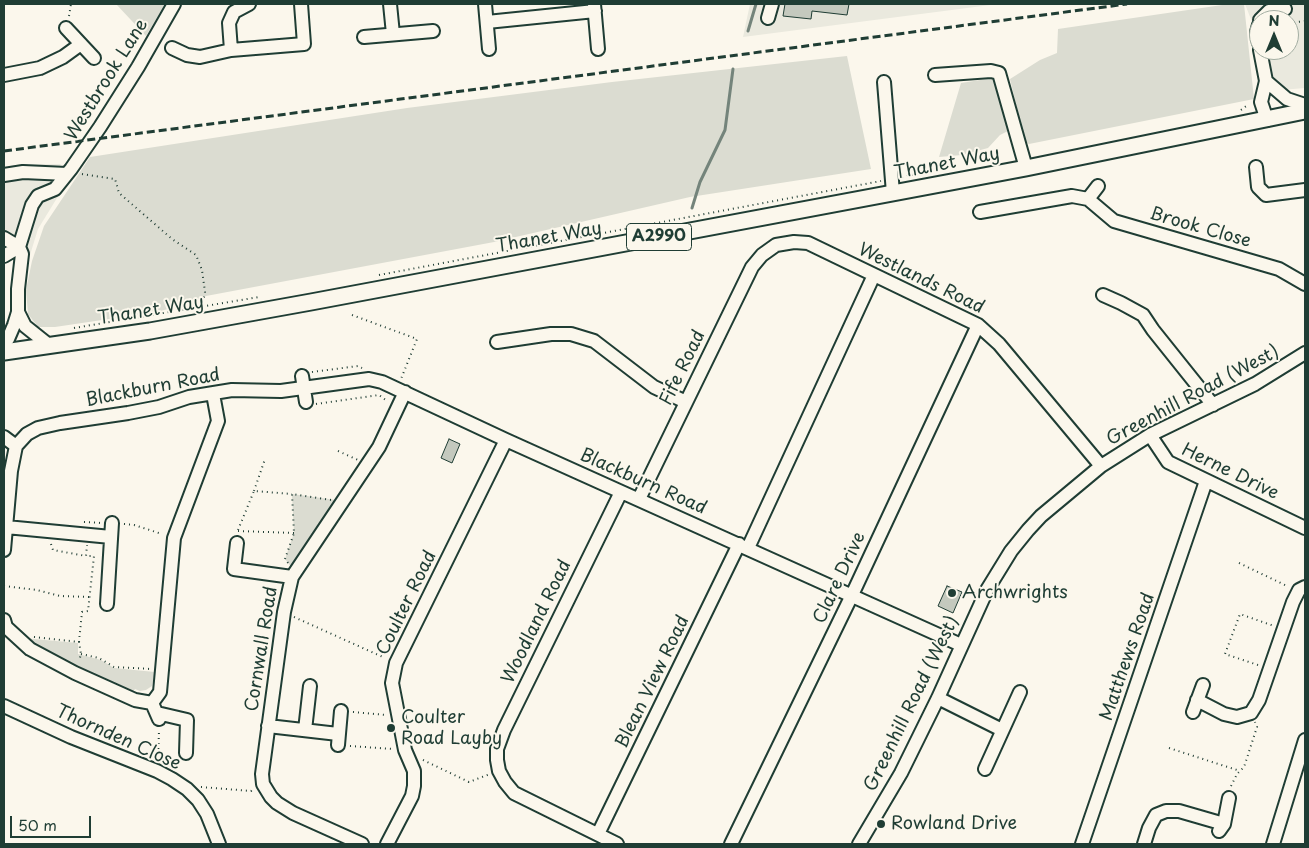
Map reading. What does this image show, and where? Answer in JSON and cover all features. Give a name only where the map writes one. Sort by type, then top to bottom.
[{"type":"main road","name":"Thanet Way","points":[[4,352],[150,331],[310,302],[892,186],[1026,168],[1305,111]]},
{"type":"street","name":"Westbrook Lane","points":[[4,342],[8,339],[18,312],[18,289],[22,254],[19,247],[32,205],[38,196],[55,189],[69,172],[138,67],[174,4]]},
{"type":"street","points":[[231,50],[229,23],[234,12],[250,4]]},
{"type":"street","points":[[176,54],[200,57],[231,50],[304,44],[301,4]]},
{"type":"street","points":[[390,4],[393,34]]},
{"type":"street","points":[[486,4],[489,49]]},
{"type":"street","points":[[768,18],[772,4]]},
{"type":"street","points":[[487,22],[594,8],[598,49]]},
{"type":"street","points":[[1277,10],[1285,9]]},
{"type":"street","points":[[66,28],[94,58]]},
{"type":"street","points":[[364,37],[433,31]]},
{"type":"street","points":[[4,75],[40,68],[63,57],[82,44]]},
{"type":"street","points":[[1262,60],[1266,81],[1261,102],[1267,120]]},
{"type":"street","points":[[935,75],[991,71],[998,73],[1026,168]]},
{"type":"street","points":[[1266,81],[1287,99],[1305,105]]},
{"type":"street","points":[[884,82],[892,186]]},
{"type":"street","points":[[1256,167],[1258,187],[1266,195],[1305,190]]},
{"type":"street","points":[[4,175],[23,172],[69,172]]},
{"type":"street","points":[[979,211],[1072,196],[1088,199],[1098,186]]},
{"type":"street","name":"Brook Close","points":[[1088,199],[1114,221],[1279,270],[1305,284]]},
{"type":"street","points":[[4,238],[19,247],[4,256]]},
{"type":"street","name":"Westlands Road","points":[[762,255],[776,245],[794,242],[808,243],[978,325],[999,344],[1101,466]]},
{"type":"street","name":"Fife Road","points":[[639,499],[752,267],[762,255]]},
{"type":"street","name":"Blean View Road","points":[[598,834],[743,546],[874,275]]},
{"type":"street","points":[[1103,295],[1121,299],[1143,315],[1213,405]]},
{"type":"street","points":[[18,312],[25,326],[50,346]]},
{"type":"street","name":"Clare Drive","points":[[731,844],[852,595],[978,325]]},
{"type":"street","points":[[505,345],[551,334],[570,334],[594,341],[654,387],[686,402]]},
{"type":"street","name":"Greenhill Road (West)","points":[[859,844],[902,773],[987,590],[1011,551],[1042,516],[1101,466],[1150,435],[1255,384],[1304,357]]},
{"type":"street","points":[[302,376],[304,389],[311,403]]},
{"type":"street","name":"Blackburn Road","points":[[16,446],[28,434],[38,428],[159,407],[189,397],[232,390],[281,392],[369,379],[401,390],[506,440],[962,645]]},
{"type":"street","name":"Cornwall Road","points":[[263,784],[262,774],[284,612],[293,575],[379,448],[401,390]]},
{"type":"street","points":[[156,712],[163,670],[174,538],[218,420],[213,394]]},
{"type":"street","name":"Herne Drive","points":[[1150,435],[1168,462],[1305,528]]},
{"type":"street","points":[[4,438],[16,446],[11,471],[4,550]]},
{"type":"street","name":"Coulter Road","points":[[387,844],[412,796],[414,771],[407,755],[392,683],[396,664],[506,440]]},
{"type":"street","name":"Matthews Road","points":[[1082,844],[1206,481]]},
{"type":"street","name":"Woodland Road","points":[[499,771],[497,749],[504,730],[621,492]]},
{"type":"street","points":[[107,604],[112,523]]},
{"type":"street","points":[[6,527],[47,531],[89,528],[111,537]]},
{"type":"street","points":[[237,543],[234,569],[293,575]]},
{"type":"street","points":[[1204,685],[1195,706],[1237,717],[1251,713],[1259,700],[1293,602],[1302,590]]},
{"type":"street","points":[[4,620],[6,627],[30,649],[156,712],[187,720],[186,753]]},
{"type":"street","points":[[305,730],[310,686]]},
{"type":"street","points":[[986,769],[1020,692]]},
{"type":"street","points":[[938,698],[1002,730]]},
{"type":"street","name":"Thornden Close","points":[[4,706],[71,738],[157,771],[187,789],[198,800],[207,814],[219,844]]},
{"type":"street","points":[[268,726],[305,730],[338,739],[341,711]]},
{"type":"street","points":[[1274,844],[1305,740]]},
{"type":"street","points":[[499,771],[505,782],[514,792],[617,844]]},
{"type":"street","points":[[263,784],[270,797],[293,813],[343,840],[362,844]]},
{"type":"street","points":[[1144,844],[1156,814],[1166,811],[1179,811],[1221,828],[1229,798]]},
{"type":"path","points":[[1237,113],[1250,104],[1261,102]]},
{"type":"path","points":[[370,277],[892,186],[938,170]]},
{"type":"path","points":[[69,172],[115,179],[119,193],[172,239],[196,255],[202,270],[204,292],[202,307]]},
{"type":"path","points":[[72,328],[266,296]]},
{"type":"path","points":[[352,315],[417,339],[401,390]]},
{"type":"path","points":[[311,403],[379,396],[389,402]]},
{"type":"path","points":[[338,451],[367,466]]},
{"type":"path","points":[[237,543],[238,530],[265,459]]},
{"type":"path","points":[[254,491],[343,501]]},
{"type":"path","points":[[292,494],[294,533],[285,559],[293,575]]},
{"type":"path","points":[[86,556],[89,528]]},
{"type":"path","points":[[238,530],[294,533]]},
{"type":"path","points":[[47,531],[52,550],[94,556],[88,611],[82,612],[79,642],[81,654],[76,673]]},
{"type":"path","points":[[1239,563],[1302,590]]},
{"type":"path","points":[[4,586],[37,590],[60,596],[89,597]]},
{"type":"path","points":[[284,612],[396,664]]},
{"type":"path","points":[[1270,669],[1225,654],[1240,614],[1284,629]]},
{"type":"path","points":[[14,635],[79,642]]},
{"type":"path","points":[[81,654],[99,658],[114,666],[163,670]]},
{"type":"path","points":[[341,711],[398,716]]},
{"type":"path","points":[[156,712],[157,771]]},
{"type":"path","points":[[1229,798],[1232,784],[1244,766],[1257,727],[1251,713]]},
{"type":"path","points":[[338,739],[423,760],[469,782],[499,771]]},
{"type":"path","points":[[1169,748],[1240,771]]},
{"type":"path","points":[[187,789],[196,786],[251,791],[263,784]]},
{"type":"shaded area","points":[[116,4],[165,4],[146,36]]},
{"type":"shaded area","points":[[750,4],[998,4],[743,37]]},
{"type":"shaded area","points":[[1229,4],[1244,4],[1254,99],[1029,144],[1025,142],[1010,79],[1040,60],[1057,53],[1058,29]]},
{"type":"shaded area","points":[[1245,4],[1305,4],[1305,88],[1281,90],[1276,84],[1267,60],[1299,60],[1299,10],[1249,10],[1249,14]]},
{"type":"shaded area","points":[[847,56],[871,169],[690,197],[494,242],[206,296],[192,303],[156,312],[55,327],[38,327],[28,314],[26,290],[32,261],[44,226],[90,157],[407,108],[612,82]]},
{"type":"shaded area","points":[[993,78],[998,86],[1010,130],[1000,135],[988,148],[962,155],[939,157],[961,83]]},
{"type":"shaded area","points":[[22,164],[61,164],[53,179],[65,185],[38,229],[30,255],[4,262],[4,167]]},
{"type":"shaded area","points":[[292,494],[343,501],[295,572],[285,559],[294,533]]},
{"type":"shaded area","points":[[23,638],[78,643],[78,654],[101,660],[114,668],[155,672],[152,686],[146,690],[140,691],[135,689],[133,692],[30,645]]},
{"type":"building","points":[[785,4],[849,4],[847,15],[812,11],[811,19],[783,16]]},
{"type":"building","points":[[449,439],[460,444],[452,463],[441,458]]},
{"type":"building","points":[[947,586],[962,592],[953,613],[938,606]]},
{"type":"waterway","points":[[748,31],[756,4]]},
{"type":"waterway","points":[[692,208],[700,182],[725,130],[733,69]]},
{"type":"railway","points":[[4,151],[1127,4]]},
{"type":"place","name":"Archwrights","points":[[952,593]]},
{"type":"place","name":"Coulter Road Layby","points":[[391,728]]},
{"type":"place","name":"Rowland Drive","points":[[881,824]]}]
